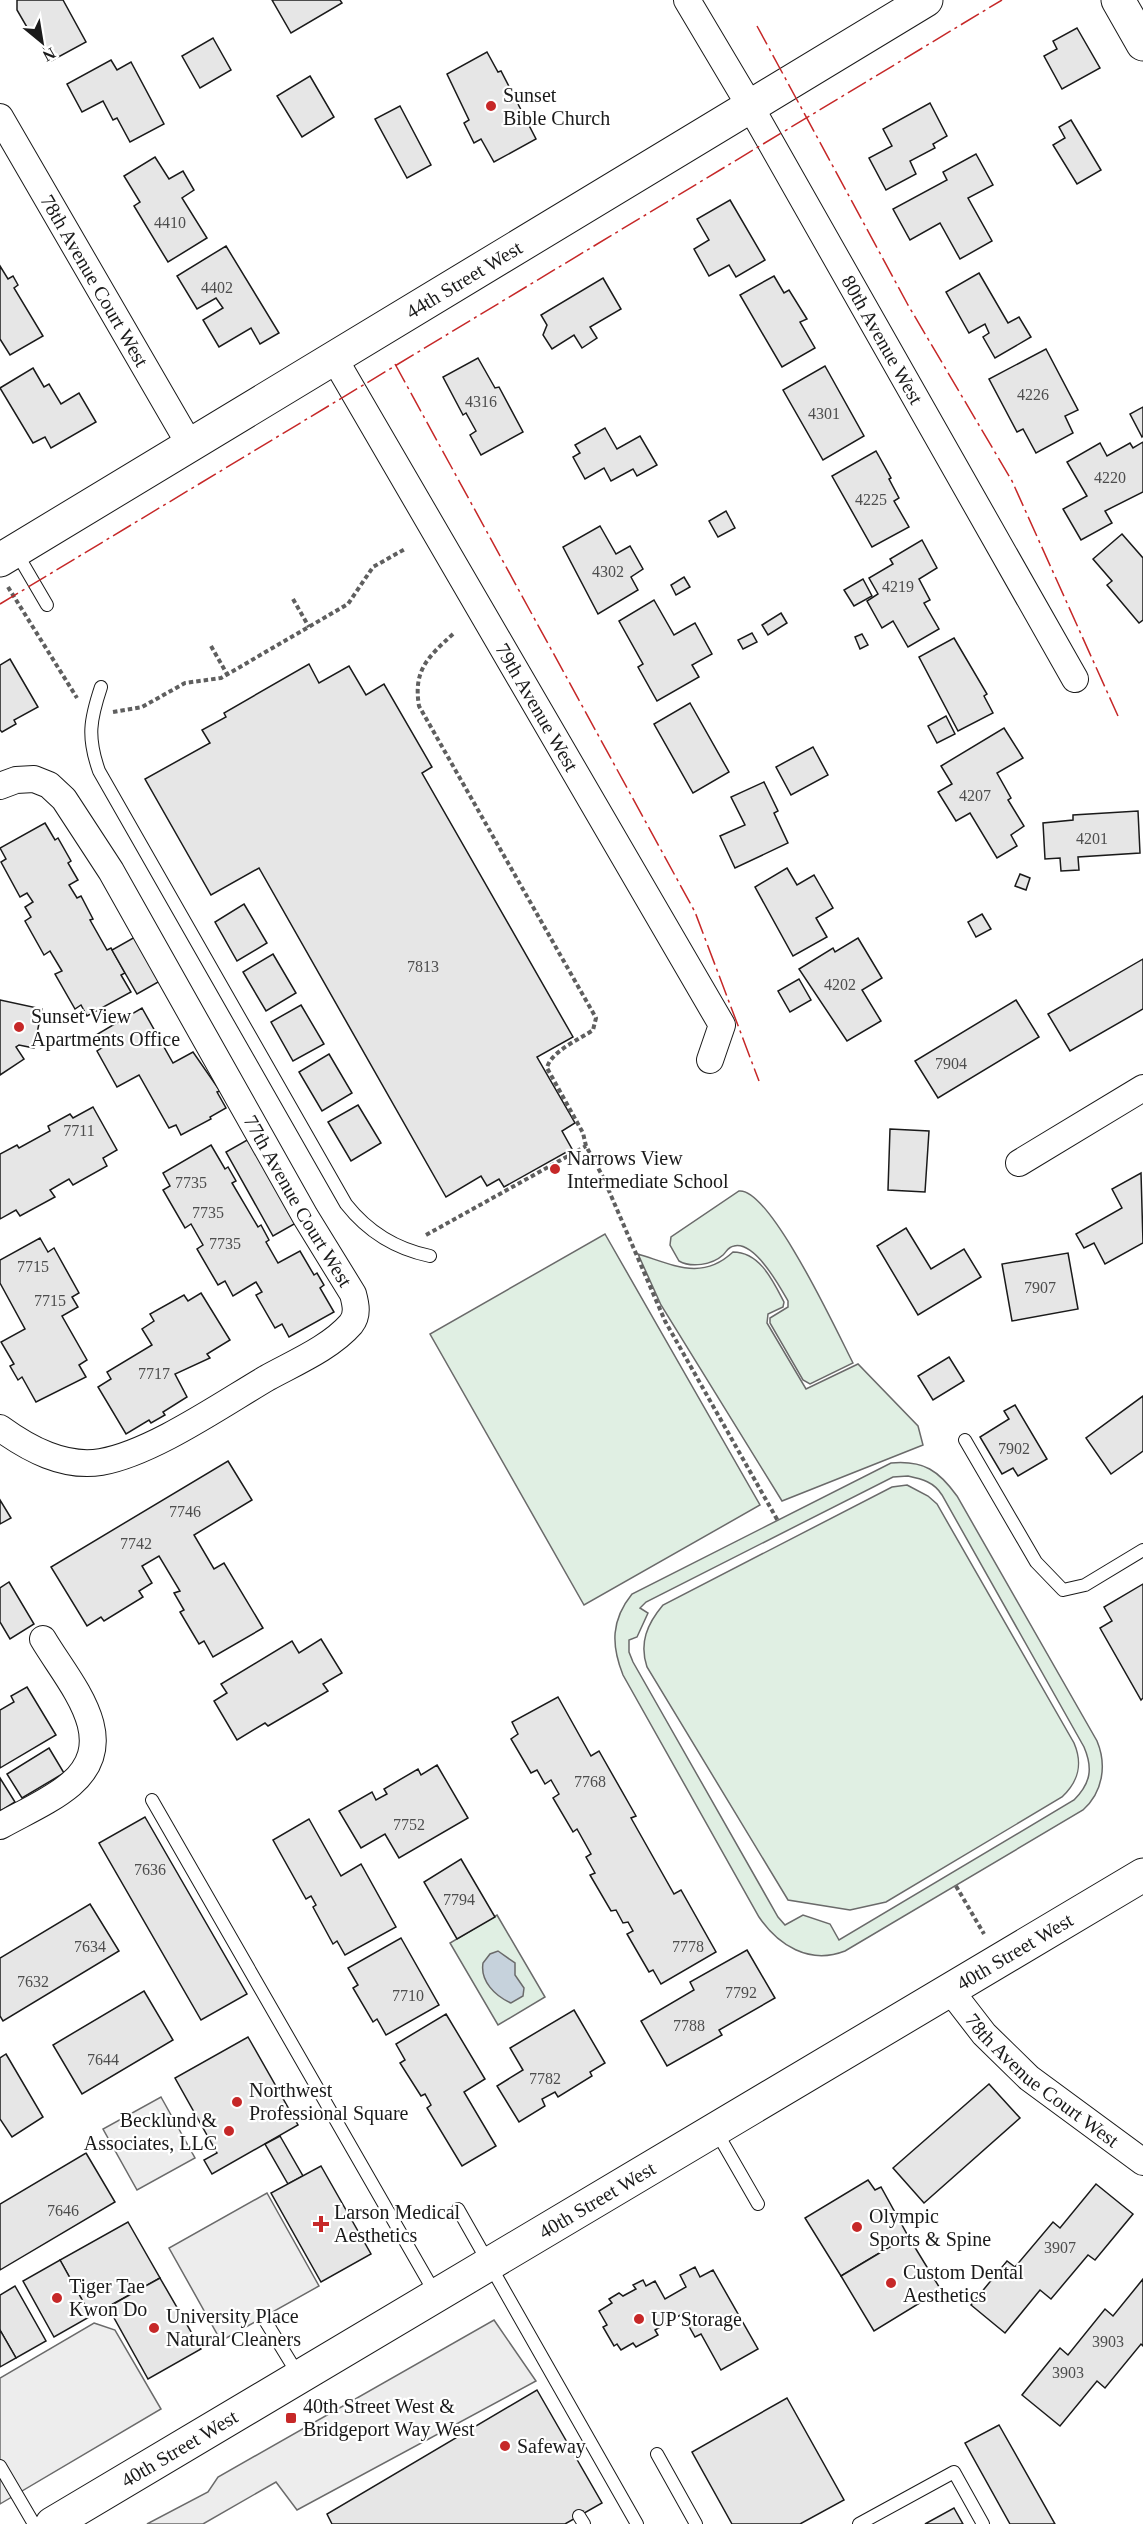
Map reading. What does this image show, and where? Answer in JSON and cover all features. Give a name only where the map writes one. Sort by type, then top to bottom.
[{"type":"street","name":"80th Avenue West","points":[[687,0],[750,106],[1075,679]]},
{"type":"street","name":"44th Street West","points":[[8,566],[190,446],[926,0]]},
{"type":"street","points":[[1118,0],[1143,44]]},
{"type":"street","name":"78th Avenue Court West","points":[[0,117],[190,446]]},
{"type":"street","name":"79th Avenue West","points":[[334,358],[722,1025],[710,1060]]},
{"type":"street","name":"77th Avenue Court West","points":[[0,786],[16,780],[34,779],[49,785],[64,800],[111,871],[293,1196],[353,1294],[357,1309],[352,1323],[327,1343],[177,1430],[121,1456],[100,1462],[68,1461],[35,1450],[0,1428]]},
{"type":"street","points":[[1018,1163],[1143,1088]]},
{"type":"street","points":[[0,1826],[71,1784],[87,1765],[93,1751],[94,1736],[89,1715],[43,1639]]},
{"type":"street","name":"40th Street West","points":[[52,2524],[1143,1875]]},
{"type":"street","name":"78th Avenue Court West","points":[[950,1990],[984,2034],[1029,2078],[1143,2162]]},
{"type":"lane","points":[[8,566],[47,604]]},
{"type":"lane","points":[[101,687],[93,709],[91,748],[99,771],[323,1163],[352,1212],[368,1228],[402,1249],[430,1256]]},
{"type":"lane","points":[[965,1440],[1036,1562],[1063,1590],[1085,1585],[1143,1550]]},
{"type":"lane","points":[[152,1800],[436,2295]]},
{"type":"lane","points":[[715,2130],[758,2204]]},
{"type":"lane","points":[[458,2210],[637,2524]]},
{"type":"lane","points":[[263,2317],[299,2377]]},
{"type":"lane","points":[[657,2454],[696,2524]]},
{"type":"lane","points":[[0,2466],[34,2524]]},
{"type":"lane","points":[[859,2524],[954,2472],[983,2524]]},
{"type":"lane","points":[[880,2512],[886,2524]]},
{"type":"path","points":[[8,566],[63,680],[76,698],[93,709],[122,711],[142,707],[185,683],[221,678],[348,604],[373,567],[405,549]]},
{"type":"path","points":[[293,599],[309,627]]},
{"type":"path","points":[[453,634],[424,662],[417,683],[419,706],[596,1018],[597,1023],[593,1030],[555,1056],[548,1062],[548,1068],[583,1133],[586,1146],[603,1177],[665,1321],[778,1521]]},
{"type":"path","points":[[211,646],[227,674]]},
{"type":"path","points":[[402,1249],[586,1146]]},
{"type":"path","points":[[956,1886],[984,1934]]},
{"type":"green space","points":[[739,1191],[752,1196],[768,1212],[785,1236],[819,1295],[853,1363],[810,1384],[803,1380],[770,1323],[770,1318],[788,1307],[788,1301],[766,1266],[742,1246],[729,1248],[723,1255],[707,1263],[695,1265],[679,1261],[670,1245],[671,1237]]},
{"type":"green space","points":[[605,1234],[760,1505],[584,1605],[430,1334]]},
{"type":"green space","points":[[733,1252],[742,1253],[758,1262],[780,1294],[784,1302],[783,1307],[768,1314],[767,1323],[806,1389],[858,1364],[918,1426],[923,1445],[782,1501],[661,1305],[638,1254],[676,1266],[699,1268],[721,1261]]},
{"type":"green space","points":[[891,1463],[913,1463],[930,1469],[944,1480],[957,1496],[1097,1741],[1102,1759],[1099,1787],[1083,1810],[845,1951],[819,1956],[796,1950],[775,1936],[759,1917],[623,1675],[616,1653],[615,1633],[620,1613],[632,1594]],"holes":[[[908,1476],[931,1484],[942,1495],[1084,1747],[1089,1762],[1089,1775],[1084,1788],[1074,1800],[839,1940],[830,1924],[803,1915],[785,1925],[778,1917],[633,1662],[629,1652],[629,1640],[637,1637],[648,1613],[640,1608],[646,1602],[893,1477]]]},
{"type":"green space","points":[[907,1485],[928,1496],[937,1504],[1074,1743],[1079,1765],[1078,1772],[1072,1785],[1062,1797],[886,1902],[850,1910],[788,1900],[647,1667],[644,1650],[646,1634],[663,1605],[892,1487]]},
{"type":"green space","points":[[497,1915],[545,1997],[498,2025],[450,1943]]},
{"type":"shaded area","points":[[498,1951],[515,1963],[515,1975],[524,1988],[523,1996],[511,2003],[494,1992],[484,1976],[483,1963],[490,1954]]},
{"type":"shaded area","points":[[161,2097],[195,2158],[137,2190],[103,2129]]},
{"type":"shaded area","points":[[267,2193],[319,2286],[221,2341],[169,2248]]},
{"type":"shaded area","points":[[494,2320],[536,2381],[297,2510],[276,2482],[203,2524],[147,2524],[208,2492],[218,2477]]},
{"type":"shaded area","points":[[94,2323],[115,2330],[161,2409],[0,2504],[0,2378]]},
{"type":"building","points":[[17,0],[63,0],[86,42],[51,61],[35,33],[28,29],[17,10]]},
{"type":"building","points":[[272,0],[340,0],[342,3],[291,33]]},
{"type":"building","points":[[1077,28],[1100,68],[1062,89],[1044,56],[1057,49],[1053,41]]},
{"type":"building","points":[[213,38],[231,70],[200,88],[182,56]]},
{"type":"building","name":"Sunset Bible Church","points":[[487,52],[498,72],[501,71],[536,139],[494,162],[481,139],[474,143],[464,123],[469,120],[447,74]]},
{"type":"building","points":[[111,60],[117,70],[131,62],[164,124],[130,142],[117,118],[113,120],[103,101],[82,112],[67,84]]},
{"type":"building","points":[[310,76],[334,117],[302,137],[277,96]]},
{"type":"building","points":[[930,103],[947,136],[933,144],[935,148],[910,161],[916,174],[886,190],[869,158],[892,146],[883,129]]},
{"type":"building","points":[[400,106],[431,165],[407,178],[375,119]]},
{"type":"building","points":[[1071,120],[1101,170],[1077,184],[1053,145],[1065,138],[1059,127]]},
{"type":"building","points":[[976,154],[993,185],[968,198],[992,241],[960,259],[940,223],[910,240],[893,209],[947,180],[943,172]]},
{"type":"building","points":[[155,157],[169,179],[183,171],[194,190],[182,198],[207,238],[168,262],[134,206],[140,202],[124,176]]},
{"type":"building","points":[[730,200],[765,260],[736,277],[729,265],[709,276],[694,249],[709,240],[697,219]]},
{"type":"building","points":[[226,246],[279,333],[260,344],[251,328],[219,347],[203,320],[223,308],[216,298],[197,309],[177,276]]},
{"type":"building","points":[[0,266],[8,279],[13,276],[18,285],[14,288],[43,336],[10,355],[0,339]]},
{"type":"building","points":[[979,273],[1008,323],[1019,317],[1031,337],[995,358],[983,337],[989,333],[985,324],[969,333],[946,292]]},
{"type":"building","points":[[774,276],[784,293],[789,290],[807,319],[800,322],[815,348],[782,367],[740,295]]},
{"type":"building","points":[[603,278],[621,309],[590,327],[597,338],[582,348],[574,335],[552,349],[543,335],[547,325],[541,315]]},
{"type":"building","points":[[1046,349],[1078,410],[1065,416],[1073,433],[1036,453],[1023,429],[1017,432],[989,379]]},
{"type":"building","points":[[478,358],[495,388],[499,387],[523,432],[481,455],[470,435],[476,431],[466,413],[463,415],[443,377]]},
{"type":"building","points":[[825,366],[864,436],[823,460],[783,390]]},
{"type":"building","points":[[33,368],[44,387],[49,384],[61,404],[79,393],[96,422],[51,448],[45,437],[33,443],[0,388]]},
{"type":"building","points":[[1143,407],[1143,436],[1142,437],[1130,414]]},
{"type":"building","points":[[605,428],[617,449],[640,436],[657,465],[637,476],[633,469],[611,481],[604,468],[585,479],[573,457],[580,453],[575,445]]},
{"type":"building","points":[[1143,442],[1143,492],[1105,511],[1112,523],[1081,540],[1063,509],[1087,496],[1067,462],[1100,443],[1107,456],[1130,443],[1133,448]]},
{"type":"building","points":[[876,451],[899,498],[894,501],[909,527],[872,547],[832,476]]},
{"type":"building","points":[[726,511],[735,528],[718,537],[709,521]]},
{"type":"building","points":[[600,526],[616,554],[630,546],[643,569],[631,577],[638,590],[598,614],[563,547]]},
{"type":"building","points":[[1122,534],[1143,558],[1143,620],[1139,623],[1107,585],[1112,581],[1093,559]]},
{"type":"building","points":[[922,540],[937,568],[919,579],[930,600],[924,603],[939,629],[908,647],[893,621],[882,628],[867,601],[878,594],[869,578],[893,564],[890,559]]},
{"type":"building","points":[[684,577],[690,587],[676,595],[671,585]]},
{"type":"building","points":[[863,579],[872,596],[854,606],[844,590]]},
{"type":"building","points":[[654,600],[674,635],[695,623],[712,654],[692,665],[699,677],[657,701],[638,667],[643,664],[619,621]]},
{"type":"building","points":[[781,613],[787,623],[768,635],[762,625]]},
{"type":"building","points":[[752,633],[757,642],[743,649],[738,640]]},
{"type":"building","points":[[862,634],[868,645],[860,649],[855,637]]},
{"type":"building","points":[[954,638],[987,694],[984,696],[993,713],[958,731],[919,657]]},
{"type":"building","points":[[10,659],[38,707],[14,720],[16,724],[2,732],[0,730],[0,665]]},
{"type":"building","points":[[309,664],[319,683],[349,666],[366,695],[384,684],[432,767],[422,773],[573,1037],[537,1057],[575,1123],[562,1131],[572,1149],[504,1187],[499,1179],[487,1186],[481,1176],[446,1197],[259,868],[211,895],[145,779],[210,743],[202,730],[226,717],[224,713]]},
{"type":"building","points":[[690,703],[729,772],[693,793],[654,724]]},
{"type":"building","points":[[946,716],[955,734],[937,743],[928,726]]},
{"type":"building","points":[[1004,728],[1023,758],[997,773],[1011,798],[1008,800],[1024,826],[1011,835],[1017,846],[997,858],[970,813],[956,821],[938,792],[952,784],[941,766]]},
{"type":"building","points":[[813,747],[828,775],[791,795],[776,767]]},
{"type":"building","points":[[764,782],[778,811],[774,813],[788,843],[735,868],[720,836],[745,825],[731,797]]},
{"type":"building","points":[[1138,811],[1140,853],[1078,857],[1079,870],[1061,871],[1060,858],[1045,859],[1043,823],[1073,820],[1073,815]]},
{"type":"building","points":[[45,823],[55,840],[58,838],[71,861],[68,863],[78,880],[69,885],[77,898],[81,896],[93,919],[90,920],[107,950],[111,948],[125,973],[121,975],[131,992],[87,1016],[81,1005],[75,1009],[55,974],[62,971],[50,951],[44,955],[25,921],[31,917],[25,907],[33,902],[27,893],[20,897],[1,862],[6,859],[0,848]]},
{"type":"building","points":[[787,868],[797,885],[814,875],[833,908],[816,918],[827,937],[793,956],[755,887]]},
{"type":"building","points":[[1020,874],[1030,878],[1026,890],[1015,886]]},
{"type":"building","points":[[244,904],[267,943],[237,961],[215,922]]},
{"type":"building","points":[[982,914],[991,929],[976,937],[968,922]]},
{"type":"building","points":[[135,937],[160,981],[137,994],[112,950]]},
{"type":"building","points":[[858,938],[882,978],[862,990],[881,1021],[847,1041],[799,969],[833,948],[835,952]]},
{"type":"building","points":[[273,954],[296,993],[266,1011],[243,972]]},
{"type":"building","points":[[1143,959],[1143,1009],[1070,1051],[1048,1014]]},
{"type":"building","points":[[799,979],[811,1000],[790,1012],[778,991]]},
{"type":"building","name":"Sunset View Apartments Office","points":[[0,1000],[42,1009],[34,1048],[19,1045],[16,1047],[24,1059],[0,1075]]},
{"type":"building","points":[[1016,1000],[1039,1037],[938,1098],[915,1061]]},
{"type":"building","points":[[301,1005],[324,1044],[293,1061],[271,1022]]},
{"type":"building","points":[[142,1008],[173,1063],[193,1052],[220,1091],[217,1092],[226,1108],[181,1135],[176,1125],[169,1128],[139,1075],[117,1087],[97,1051],[103,1047],[96,1035]]},
{"type":"building","points":[[329,1054],[352,1093],[322,1111],[299,1072]]},
{"type":"building","points":[[358,1105],[381,1143],[351,1161],[328,1122]]},
{"type":"building","points":[[93,1107],[117,1150],[103,1158],[107,1166],[73,1185],[69,1179],[50,1190],[55,1197],[20,1216],[16,1210],[0,1219],[0,1154],[17,1145],[19,1148],[50,1131],[48,1126],[70,1114],[73,1118]]},
{"type":"building","points":[[890,1129],[929,1131],[925,1192],[888,1190]]},
{"type":"building","points":[[249,1139],[296,1223],[273,1236],[226,1152]]},
{"type":"building","points":[[211,1145],[225,1169],[228,1167],[236,1181],[232,1183],[258,1227],[261,1225],[269,1240],[266,1242],[278,1263],[300,1251],[314,1275],[317,1273],[324,1285],[320,1288],[334,1312],[289,1337],[282,1324],[275,1328],[256,1295],[262,1292],[256,1282],[233,1296],[225,1281],[218,1285],[197,1249],[203,1245],[191,1224],[185,1228],[163,1190],[170,1186],[163,1173]]},
{"type":"building","points":[[1141,1173],[1143,1243],[1105,1264],[1094,1243],[1084,1248],[1076,1234],[1122,1208],[1112,1189]]},
{"type":"building","points":[[906,1228],[931,1269],[964,1249],[981,1277],[918,1315],[877,1246]]},
{"type":"building","points":[[40,1238],[48,1252],[54,1248],[79,1293],[72,1297],[78,1307],[62,1316],[87,1360],[79,1365],[86,1377],[36,1402],[22,1377],[18,1380],[10,1366],[14,1364],[1,1342],[25,1329],[0,1283],[0,1260]]},
{"type":"building","points":[[1068,1253],[1078,1309],[1012,1321],[1002,1264]]},
{"type":"building","points":[[201,1293],[230,1340],[207,1354],[210,1358],[175,1374],[187,1397],[163,1412],[165,1415],[151,1423],[149,1420],[126,1434],[98,1387],[111,1379],[107,1372],[152,1345],[142,1329],[154,1321],[150,1314],[184,1295],[188,1301]]},
{"type":"building","points":[[949,1357],[964,1381],[933,1400],[918,1376]]},
{"type":"building","points":[[1143,1396],[1143,1451],[1111,1474],[1086,1438]]},
{"type":"building","points":[[1015,1405],[1047,1459],[1018,1476],[1013,1468],[1002,1474],[980,1437],[1009,1419],[1004,1411]]},
{"type":"building","points":[[228,1461],[252,1500],[194,1535],[214,1569],[224,1563],[263,1628],[213,1657],[204,1641],[199,1644],[180,1612],[184,1610],[174,1593],[180,1591],[159,1556],[142,1566],[152,1583],[139,1591],[143,1597],[104,1621],[101,1617],[87,1626],[51,1567]]},
{"type":"building","points":[[0,1500],[11,1518],[0,1524]]},
{"type":"building","points":[[9,1582],[34,1624],[10,1639],[0,1622],[0,1588]]},
{"type":"building","points":[[1143,1584],[1143,1698],[1141,1700],[1100,1628],[1112,1621],[1104,1607]]},
{"type":"building","points":[[321,1639],[342,1673],[323,1684],[328,1691],[268,1726],[265,1723],[237,1740],[214,1701],[227,1693],[221,1684],[292,1641],[299,1653]]},
{"type":"building","points":[[27,1687],[56,1735],[0,1768],[0,1710],[14,1702],[11,1696]]},
{"type":"building","points":[[558,1697],[591,1756],[599,1751],[636,1816],[631,1818],[674,1894],[681,1890],[716,1952],[661,1984],[653,1970],[649,1972],[627,1934],[633,1931],[628,1922],[623,1923],[616,1910],[611,1911],[590,1875],[595,1873],[586,1857],[591,1854],[577,1829],[573,1832],[553,1798],[559,1794],[551,1780],[545,1784],[537,1770],[531,1773],[511,1739],[518,1734],[512,1722]]},
{"type":"building","points":[[49,1748],[64,1773],[22,1798],[7,1774]]},
{"type":"building","points":[[437,1765],[468,1818],[399,1858],[385,1834],[361,1848],[339,1811],[372,1792],[376,1800],[387,1794],[384,1789],[418,1769],[421,1775]]},
{"type":"building","points":[[0,1778],[15,1802],[0,1811]]},
{"type":"building","points":[[145,1817],[247,1994],[201,2020],[99,1843]]},
{"type":"building","points":[[309,1819],[341,1876],[361,1864],[396,1927],[345,1955],[337,1941],[333,1944],[313,1907],[316,1905],[311,1896],[306,1899],[273,1840]]},
{"type":"building","points":[[461,1859],[495,1917],[457,1939],[424,1882]]},
{"type":"building","points":[[90,1904],[119,1951],[3,2021],[0,2016],[0,1958]]},
{"type":"building","points":[[401,1938],[439,2005],[386,2035],[377,2019],[373,2022],[353,1988],[358,1985],[348,1968]]},
{"type":"building","points":[[747,1950],[775,1998],[719,2030],[722,2035],[667,2066],[641,2021],[694,1990],[690,1982]]},
{"type":"building","points":[[144,1991],[173,2040],[82,2094],[53,2045]]},
{"type":"building","points":[[574,2010],[605,2063],[590,2072],[592,2076],[558,2097],[555,2092],[542,2099],[545,2106],[519,2122],[497,2086],[523,2070],[510,2048]]},
{"type":"building","points":[[446,2014],[485,2079],[464,2092],[496,2146],[462,2166],[427,2108],[431,2105],[425,2094],[421,2096],[400,2063],[405,2060],[396,2044]]},
{"type":"building","name":"Northwest Professional Square","points":[[248,2037],[298,2125],[212,2174],[204,2160],[217,2153],[175,2078]]},
{"type":"building","points":[[6,2054],[43,2117],[12,2137],[0,2119],[0,2058]]},
{"type":"building","points":[[989,2084],[1020,2118],[924,2203],[893,2168]]},
{"type":"building","points":[[280,2136],[303,2176],[288,2184],[265,2144]]},
{"type":"building","points":[[86,2153],[115,2202],[0,2270],[0,2204]]},
{"type":"building","name":"Larson Medical Aesthetics","points":[[321,2166],[371,2254],[321,2282],[271,2193]]},
{"type":"building","name":"Olympic Sports & Spine","points":[[868,2180],[875,2190],[881,2187],[908,2236],[841,2276],[805,2218]]},
{"type":"building","points":[[1096,2184],[1133,2214],[1095,2260],[1088,2255],[1051,2299],[1040,2290],[1005,2333],[971,2305],[1007,2261],[1015,2267],[1053,2222],[1060,2228]]},
{"type":"building","points":[[128,2222],[160,2278],[91,2316],[60,2260]]},
{"type":"building","name":"Custom Dental Aesthetics","points":[[908,2236],[941,2290],[874,2331],[841,2276]]},
{"type":"building","name":"Tiger Tae Kwon Do","points":[[60,2260],[91,2316],[54,2337],[23,2281]]},
{"type":"building","name":"UP Storage","points":[[695,2267],[700,2277],[713,2270],[758,2349],[721,2370],[701,2334],[695,2337],[682,2314],[655,2330],[658,2335],[636,2347],[633,2343],[621,2350],[617,2344],[614,2346],[603,2327],[607,2325],[599,2311],[612,2303],[609,2299],[619,2293],[623,2296],[636,2289],[633,2285],[643,2280],[646,2286],[655,2281],[665,2299],[686,2287],[680,2275]]},
{"type":"building","name":"University Place Natural Cleaners","points":[[160,2278],[201,2349],[148,2379],[108,2307]]},
{"type":"building","points":[[1143,2279],[1143,2346],[1141,2344],[1105,2388],[1097,2381],[1060,2426],[1022,2395],[1060,2348],[1068,2355],[1105,2309],[1113,2316]]},
{"type":"building","points":[[15,2286],[46,2341],[16,2358],[0,2330],[0,2295]]},
{"type":"building","points":[[0,2330],[16,2358],[0,2367]]},
{"type":"building","name":"Safeway","points":[[537,2390],[602,2503],[565,2524],[332,2524],[327,2514]]},
{"type":"building","points":[[787,2398],[844,2500],[800,2524],[732,2524],[692,2452]]},
{"type":"building","points":[[999,2425],[1055,2524],[1010,2524],[965,2443]]},
{"type":"building","points":[[954,2508],[963,2524],[925,2524]]},
{"type":"power","points":[[0,604],[1002,0]]},
{"type":"power","points":[[757,26],[908,305],[1012,481],[1118,716]]},
{"type":"power","points":[[395,364],[695,912],[759,1081]]},
{"type":"place","name":"Sunset Bible Church","points":[[491,106]]},
{"type":"place","name":"Sunset View Apartments Office","points":[[19,1027]]},
{"type":"place","name":"Narrows View Intermediate School","points":[[555,1169]]},
{"type":"place","name":"Northwest Professional Square","points":[[237,2102]]},
{"type":"place","name":"Becklund & Associates, LLC","points":[[229,2131]]},
{"type":"place","name":"Larson Medical Aesthetics","points":[[321,2224]]},
{"type":"place","name":"Olympic Sports & Spine","points":[[857,2227]]},
{"type":"place","name":"Custom Dental Aesthetics","points":[[891,2283]]},
{"type":"place","name":"Tiger Tae Kwon Do","points":[[57,2298]]},
{"type":"place","name":"UP Storage","points":[[639,2319]]},
{"type":"place","name":"University Place Natural Cleaners","points":[[154,2328]]},
{"type":"place","name":"40th Street West & Bridgeport Way West","points":[[291,2418]]},
{"type":"place","name":"Safeway","points":[[505,2446]]}]
